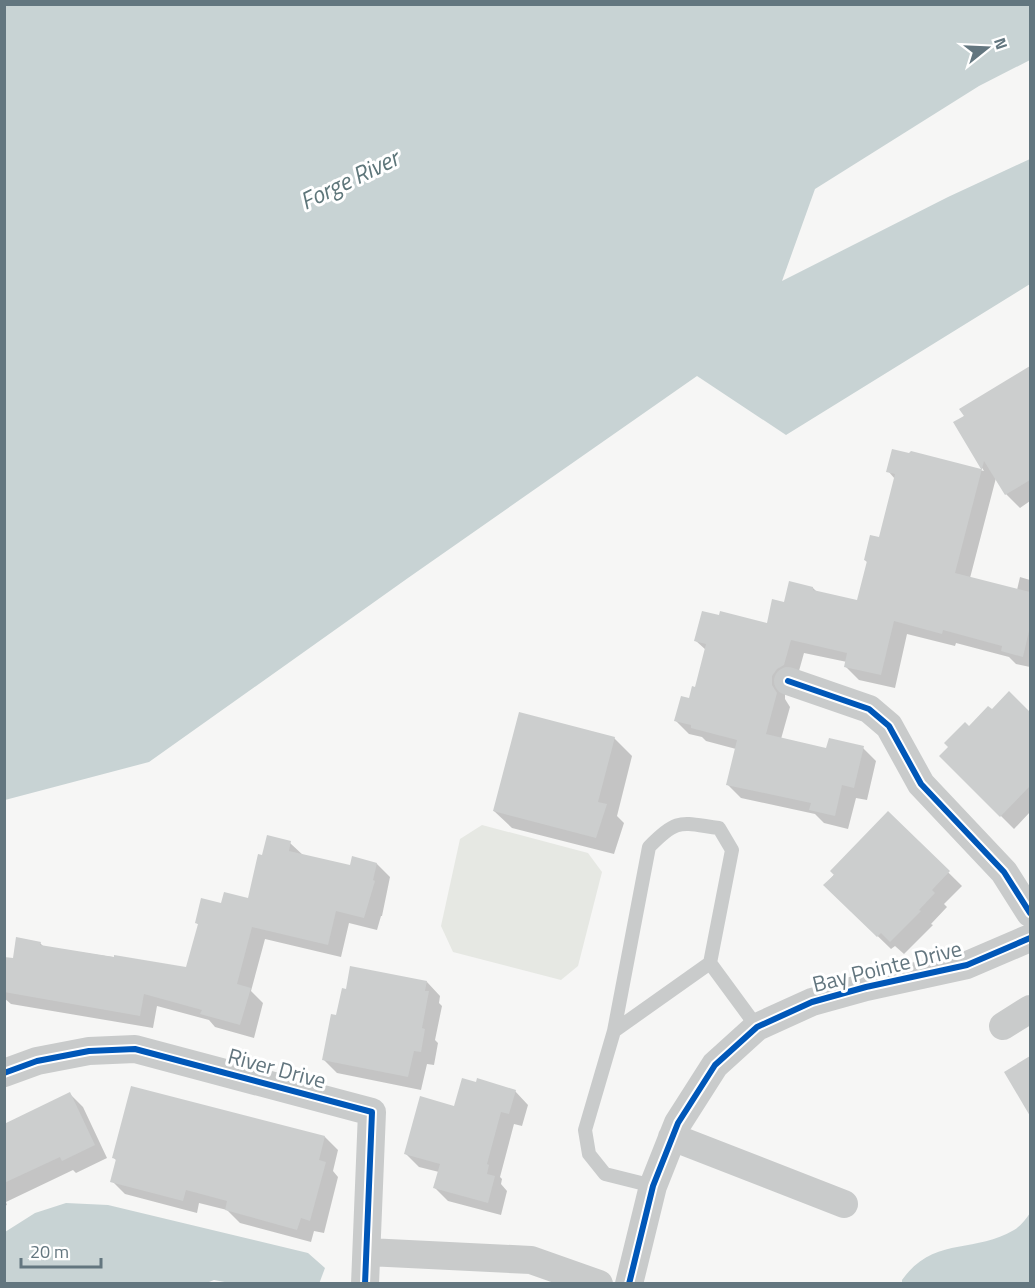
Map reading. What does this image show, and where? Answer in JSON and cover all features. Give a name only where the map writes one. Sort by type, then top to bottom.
[{"type":"street","points":[[788,681],[869,708],[889,726],[921,784],[1004,872],[1030,913]]},
{"type":"street","name":"Bay Pointe Drive","points":[[629,1284],[653,1186],[678,1123],[715,1065],[757,1028],[812,1002],[866,987],[967,965],[1030,938]]},
{"type":"street","points":[[1003,1026],[1030,1009]]},
{"type":"street","name":"River Drive","points":[[4,1073],[37,1061],[78,1053],[135,1049],[372,1112],[365,1284]]},
{"type":"street","points":[[672,1137],[844,1204]]},
{"type":"street","points":[[368,1252],[531,1260],[544,1274],[599,1284]]},
{"type":"lane","points":[[614,1031],[710,963],[732,850],[719,828],[681,823],[664,831],[649,847],[614,1031],[585,1130],[589,1154],[605,1174],[653,1186]]},
{"type":"lane","points":[[710,963],[757,1028]]},
{"type":"shaded area","points":[[482,825],[588,853],[602,872],[578,966],[561,980],[453,952],[441,926],[460,839]]},
{"type":"water","name":"Forge River","points":[[5,4],[1030,5],[1030,60],[979,86],[815,189],[782,281],[948,197],[1030,159],[1030,284],[786,435],[697,376],[149,762],[5,800]]},
{"type":"water","points":[[66,1203],[108,1205],[308,1253],[325,1268],[319,1284],[235,1284],[214,1280],[204,1284],[5,1283],[5,1232],[35,1213]]},
{"type":"water","points":[[1030,1213],[1030,1283],[902,1283],[914,1266],[927,1257],[941,1251],[999,1237],[1017,1228]]},
{"type":"building","points":[[1030,366],[1030,480],[1005,495],[984,461],[955,573],[1030,592],[1030,627],[1023,657],[1001,651],[1002,646],[943,630],[942,634],[894,621],[881,675],[844,667],[847,653],[791,640],[784,665],[772,676],[772,685],[777,693],[766,734],[826,748],[829,738],[864,746],[854,788],[842,785],[835,816],[809,810],[811,803],[726,785],[737,740],[674,721],[681,696],[689,698],[692,686],[695,687],[706,644],[694,641],[702,611],[719,615],[720,611],[767,623],[772,599],[784,602],[789,581],[813,587],[813,590],[857,600],[867,561],[864,560],[870,535],[879,537],[895,474],[886,472],[892,449],[909,453],[911,451],[981,469],[953,422],[964,416],[959,409]]},
{"type":"building","points":[[1009,691],[1030,712],[1030,786],[1000,817],[939,756],[948,747],[944,743],[965,722],[969,726],[988,706],[992,709]]},
{"type":"building","points":[[519,712],[615,737],[598,802],[607,804],[596,838],[493,811]]},
{"type":"building","points":[[888,811],[950,871],[932,890],[935,893],[919,910],[921,911],[890,942],[881,933],[877,937],[823,885],[834,875],[830,871]]},
{"type":"building","points":[[267,835],[291,841],[289,851],[350,865],[352,856],[377,863],[373,880],[375,881],[364,918],[336,911],[328,945],[252,927],[237,984],[251,988],[240,1025],[200,1014],[202,1010],[144,994],[140,1016],[4,992],[4,957],[13,958],[16,937],[41,942],[40,945],[186,967],[198,924],[195,923],[201,898],[221,903],[224,892],[248,898],[258,854],[262,855]]},
{"type":"building","points":[[350,966],[427,981],[425,991],[429,991],[422,1028],[425,1029],[421,1052],[414,1051],[408,1077],[322,1060],[331,1014],[336,1015],[342,988],[346,989]]},
{"type":"building","points":[[1030,1056],[1030,1116],[1004,1072]]},
{"type":"building","points":[[462,1078],[476,1082],[477,1078],[516,1090],[509,1114],[501,1112],[487,1164],[489,1165],[487,1174],[495,1176],[488,1203],[433,1188],[440,1164],[404,1154],[420,1096],[454,1106]]},
{"type":"building","points":[[131,1086],[325,1136],[319,1160],[326,1162],[310,1221],[301,1218],[297,1230],[225,1210],[227,1201],[186,1190],[183,1201],[110,1182],[116,1159],[112,1158]]},
{"type":"building","points":[[70,1092],[95,1145],[62,1161],[60,1157],[4,1183],[4,1124]]},
{"type":"cycle path","points":[[788,681],[869,709],[889,726],[921,784],[1004,872],[1030,913]]},
{"type":"cycle path","points":[[629,1284],[653,1186],[678,1123],[715,1065],[757,1027],[812,1002],[866,987],[967,965],[1030,938]]},
{"type":"cycle path","points":[[4,1073],[37,1061],[89,1051],[135,1049],[372,1112],[365,1284]]}]
